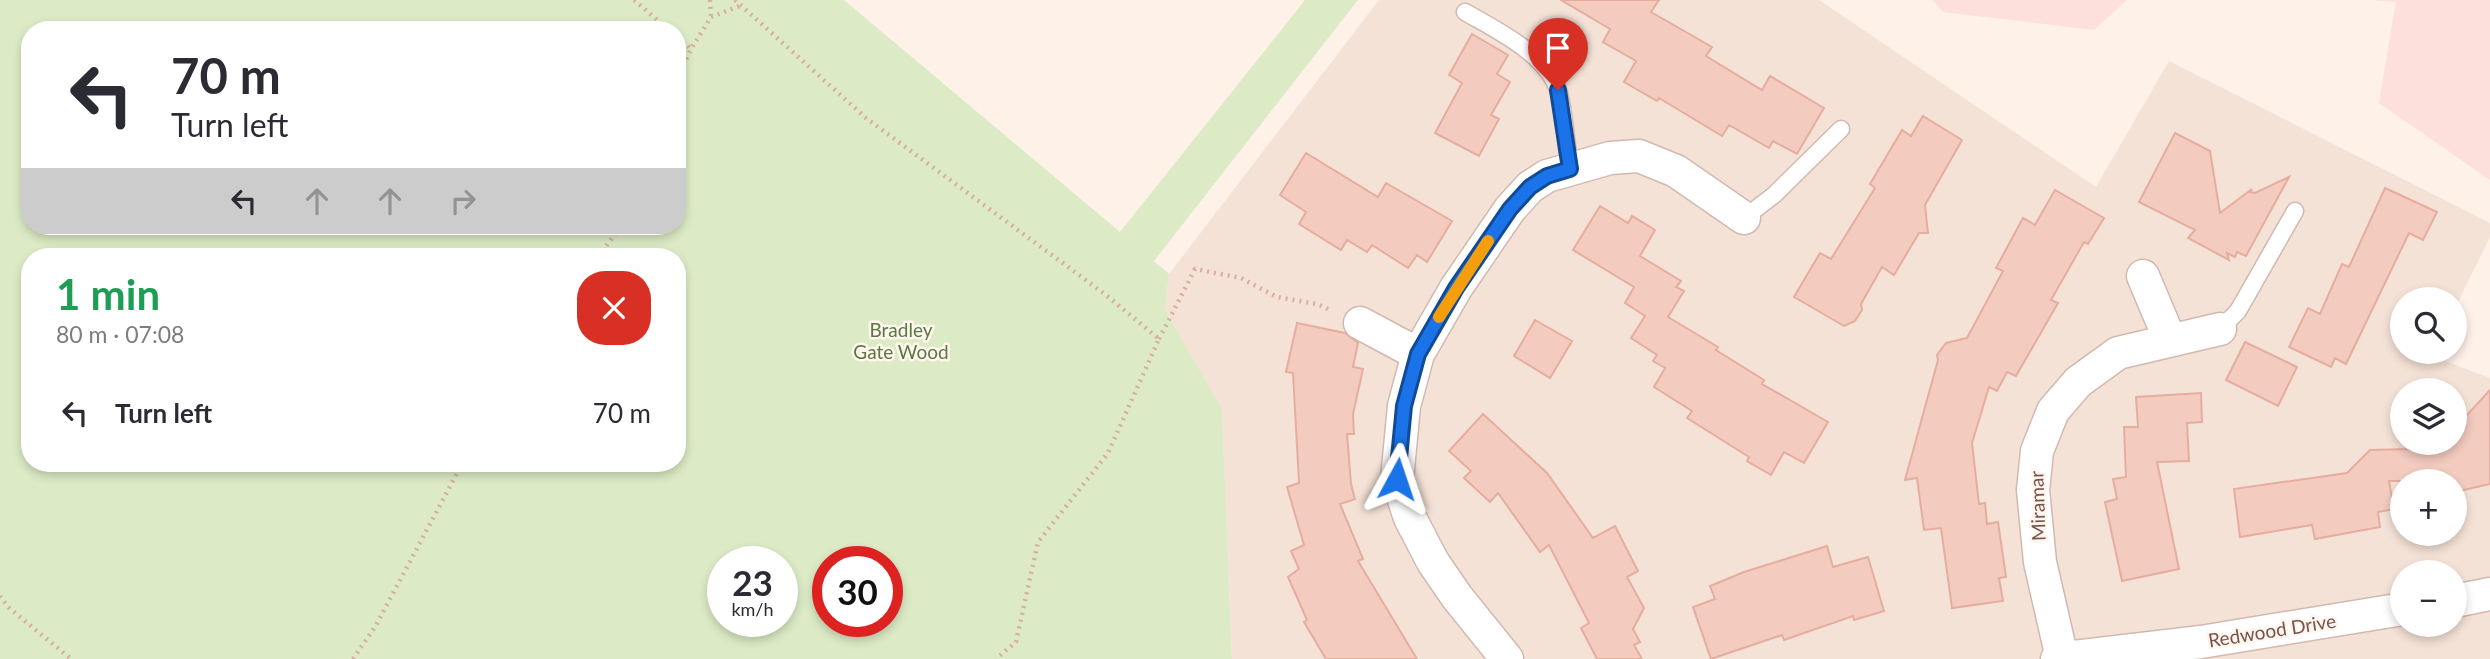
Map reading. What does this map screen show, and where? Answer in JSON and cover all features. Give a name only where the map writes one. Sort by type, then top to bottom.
[{"type":"street","points":[[1507,659],[1457,597],[1433,562],[1410,518],[1397,479],[1404,406],[1418,354],[1456,288],[1510,209],[1530,187],[1547,176],[1610,158],[1639,156],[1676,171],[1744,218]]},
{"type":"street","points":[[2143,276],[2170,341]]},
{"type":"street","points":[[1360,323],[1418,354]]},
{"type":"street","name":"Miramar","points":[[2060,658],[2040,562],[2033,490],[2037,451],[2053,411],[2078,382],[2118,353],[2220,329]]},
{"type":"street","points":[[2467,599],[2490,594]]},
{"type":"street","name":"Redwood Drive","points":[[2060,658],[2264,645],[2390,612]]},
{"type":"lane","points":[[1465,12],[1518,43],[1547,69],[1558,90],[1570,169]]},
{"type":"lane","points":[[1744,218],[1774,195],[1841,129]]},
{"type":"lane","points":[[2220,329],[2238,311],[2295,211]]},
{"type":"path","points":[[634,0],[658,21]]},
{"type":"path","points":[[686,59],[711,17],[710,0]]},
{"type":"path","points":[[735,0],[866,118],[1106,295],[1159,339]]},
{"type":"path","points":[[711,17],[743,5]]},
{"type":"path","points":[[686,45],[691,49]]},
{"type":"path","points":[[996,659],[1016,642],[1038,542],[1108,453],[1159,339],[1195,269],[1241,278],[1277,297],[1317,304],[1360,323]]},
{"type":"path","points":[[353,659],[374,627],[458,472]]},
{"type":"path","points":[[0,596],[8,607],[71,659]]},
{"type":"shaded area","points":[[1379,0],[1819,0],[2096,187],[2169,61],[2490,223],[2490,237],[2465,287],[2390,287],[2390,364],[2453,364],[2490,378],[2490,659],[1232,659],[1222,410],[1165,310],[1169,274]]},
{"type":"shaded area","points":[[1932,0],[2127,0],[2094,30],[1943,12]]},
{"type":"shaded area","points":[[2372,0],[2490,0],[2490,180],[2379,103],[2396,2]]},
{"type":"green space","name":"Bradley Gate Wood","points":[[0,0],[844,0],[1120,232],[1305,0],[1358,0],[1154,261],[1169,274],[1165,310],[1222,409],[1232,659],[0,659]]},
{"type":"building","points":[[1561,0],[1659,0],[1651,12],[1712,47],[1706,56],[1762,90],[1770,76],[1824,108],[1797,154],[1773,141],[1769,148],[1729,125],[1722,136],[1659,98],[1657,101],[1624,82],[1636,61],[1603,42],[1610,29]]},
{"type":"building","points":[[1472,34],[1508,55],[1497,74],[1510,82],[1491,115],[1499,119],[1479,156],[1435,133],[1462,83],[1449,75]]},
{"type":"building","points":[[1923,116],[1962,140],[1925,205],[1928,233],[1919,233],[1894,275],[1882,267],[1861,304],[1862,310],[1855,321],[1844,326],[1794,297],[1820,253],[1831,259],[1875,188],[1870,184],[1902,130],[1911,136]]},
{"type":"building","points":[[2175,133],[2210,151],[2220,213],[2252,189],[2250,192],[2255,193],[2289,177],[2246,256],[2237,252],[2235,257],[2227,253],[2229,260],[2188,238],[2195,230],[2139,202]]},
{"type":"building","points":[[1306,153],[1378,197],[1386,183],[1452,221],[1427,262],[1417,255],[1408,268],[1372,245],[1367,252],[1347,240],[1341,250],[1299,224],[1306,212],[1280,195]]},
{"type":"building","points":[[2385,188],[2437,212],[2423,240],[2409,233],[2346,364],[2335,358],[2331,367],[2289,347],[2308,308],[2320,314],[2342,264],[2349,267]]},
{"type":"building","points":[[2055,190],[2104,218],[2088,244],[2084,242],[2051,300],[2058,303],[2016,376],[2007,372],[1997,391],[1989,387],[1972,443],[1979,504],[1985,503],[1987,524],[1998,522],[2006,577],[1999,578],[2003,601],[1952,608],[1941,528],[1924,530],[1917,478],[1905,480],[1938,360],[1937,355],[1946,343],[1967,338],[2003,271],[1996,268],[2023,218],[2035,225]]},
{"type":"building","points":[[1600,206],[1628,223],[1632,216],[1655,230],[1640,256],[1681,281],[1676,287],[1684,291],[1668,317],[1718,347],[1716,350],[1764,380],[1762,384],[1828,422],[1804,463],[1784,452],[1771,475],[1747,461],[1749,457],[1687,418],[1692,411],[1654,387],[1665,368],[1653,361],[1657,355],[1631,338],[1645,316],[1625,303],[1634,287],[1573,250]]},
{"type":"building","points":[[1535,320],[1572,341],[1550,378],[1514,356]]},
{"type":"building","points":[[1297,323],[1345,333],[1358,343],[1353,367],[1363,369],[1353,414],[1354,434],[1347,434],[1351,484],[1355,499],[1340,504],[1363,559],[1358,561],[1417,659],[1326,659],[1304,622],[1307,620],[1288,577],[1299,569],[1291,551],[1304,545],[1287,487],[1299,483],[1293,373],[1286,372]]},
{"type":"building","points":[[2245,342],[2297,367],[2278,406],[2226,380]]},
{"type":"building","points":[[2490,390],[2490,484],[2467,489],[2467,469],[2390,469],[2390,510],[2378,512],[2380,527],[2315,539],[2312,525],[2240,537],[2234,489],[2347,473],[2370,450],[2390,449],[2390,455],[2467,455],[2467,415]]},
{"type":"building","points":[[2201,393],[2202,422],[2187,423],[2189,461],[2157,462],[2179,569],[2122,581],[2105,502],[2117,499],[2113,479],[2126,477],[2124,427],[2138,427],[2136,397]]},
{"type":"building","points":[[1483,414],[1547,473],[1593,538],[1615,526],[1638,571],[1627,577],[1644,608],[1633,629],[1640,642],[1634,645],[1642,659],[1597,659],[1581,628],[1589,623],[1549,545],[1540,552],[1498,493],[1490,502],[1464,478],[1471,471],[1449,451]]},
{"type":"building","points":[[1827,546],[1833,567],[1868,557],[1884,611],[1854,620],[1853,616],[1784,640],[1782,635],[1711,659],[1693,607],[1715,599],[1710,586],[1744,572]]},
{"type":"slow traffic","points":[[1439,317],[1488,241]]},
{"type":"route","points":[[1397,479],[1404,406],[1418,354],[1456,288],[1510,209],[1530,187],[1547,176],[1570,169],[1558,90]]}]
